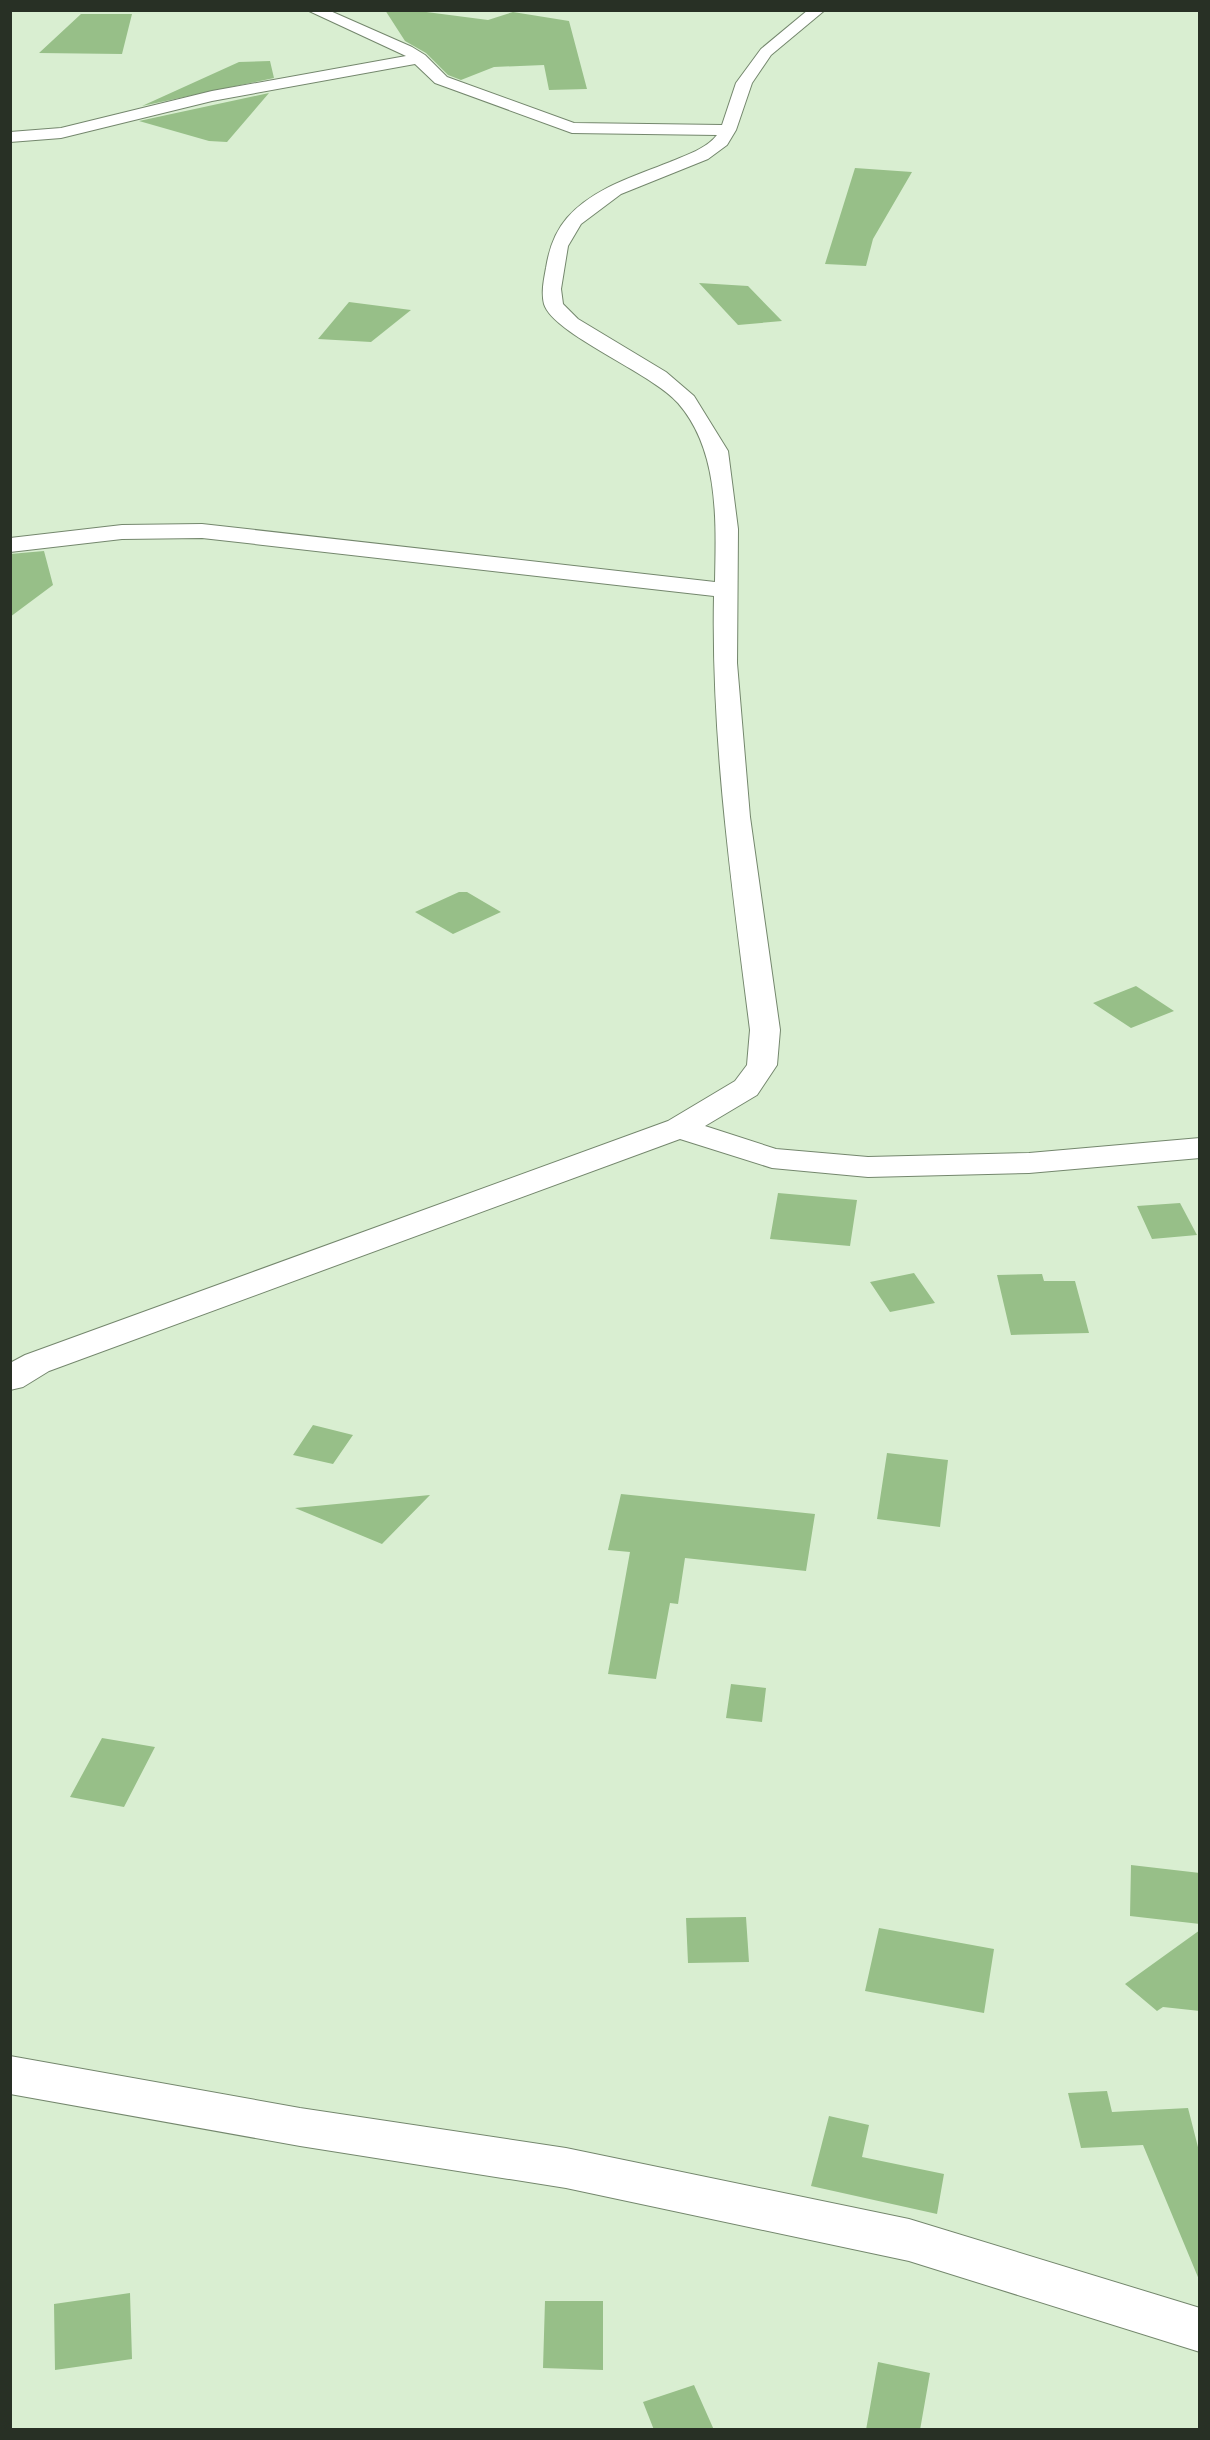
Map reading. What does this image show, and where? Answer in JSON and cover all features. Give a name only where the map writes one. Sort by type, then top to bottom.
[{"type":"street","points":[[314,10],[407,50],[420,58],[425,67],[441,80],[572,128],[728,130]]},
{"type":"street","points":[[10,1379],[37,1363],[679,1128],[746,1088],[762,1065],[765,1030],[737,817],[725,663],[727,529],[717,451],[687,399],[659,376],[571,323],[554,305],[552,289],[559,246],[574,220],[615,190],[702,155],[721,141],[728,130],[744,82],[766,52],[818,10]]},
{"type":"street","points":[[10,136],[62,133],[212,96],[420,58]]},
{"type":"street","points":[[10,545],[122,532],[202,531],[726,590]]},
{"type":"street","points":[[679,1128],[772,1158],[868,1167],[1029,1163],[1200,1148]]},
{"type":"street","points":[[10,2075],[300,2127],[566,2168],[909,2240],[1200,2330]]},
{"type":"building","points":[[385,10],[411,10],[488,20],[513,12],[569,21],[587,89],[549,90],[544,65],[494,67],[461,80],[448,75],[426,53],[405,41]]},
{"type":"building","points":[[81,14],[132,14],[122,54],[39,53]]},
{"type":"building","points":[[270,61],[274,78],[142,106],[239,62]]},
{"type":"building","points":[[269,93],[227,142],[209,141],[139,121]]},
{"type":"building","points":[[855,168],[912,172],[873,239],[866,266],[825,264]]},
{"type":"building","points":[[699,283],[748,286],[782,321],[738,325]]},
{"type":"building","points":[[349,302],[411,310],[371,342],[318,339]]},
{"type":"building","points":[[44,551],[53,585],[10,617],[10,554]]},
{"type":"building","points":[[459,892],[467,892],[501,912],[453,934],[415,912]]},
{"type":"building","points":[[1136,986],[1174,1011],[1131,1028],[1093,1003]]},
{"type":"building","points":[[778,1193],[857,1200],[850,1246],[770,1239]]},
{"type":"building","points":[[1180,1203],[1197,1235],[1152,1239],[1137,1206]]},
{"type":"building","points":[[914,1273],[935,1303],[890,1312],[870,1282]]},
{"type":"building","points":[[1042,1274],[1044,1281],[1075,1281],[1089,1333],[1011,1335],[997,1275]]},
{"type":"building","points":[[313,1425],[353,1435],[333,1464],[293,1455]]},
{"type":"building","points":[[887,1453],[948,1460],[940,1527],[877,1519]]},
{"type":"building","points":[[621,1494],[815,1514],[806,1571],[685,1558],[678,1604],[670,1603],[656,1679],[608,1674],[630,1552],[608,1550]]},
{"type":"building","points":[[430,1495],[382,1544],[295,1508]]},
{"type":"building","points":[[731,1684],[766,1688],[762,1722],[726,1718]]},
{"type":"building","points":[[102,1738],[155,1747],[124,1807],[70,1797]]},
{"type":"building","points":[[1131,1865],[1200,1873],[1200,1924],[1130,1916]]},
{"type":"building","points":[[746,1917],[749,1962],[688,1963],[686,1918]]},
{"type":"building","points":[[879,1928],[994,1949],[984,2013],[865,1991]]},
{"type":"building","points":[[1200,1930],[1200,2011],[1163,2007],[1157,2011],[1125,1984]]},
{"type":"building","points":[[1107,2091],[1112,2112],[1188,2108],[1200,2155],[1200,2282],[1143,2145],[1081,2148],[1068,2093]]},
{"type":"building","points":[[829,2116],[869,2125],[862,2157],[944,2174],[937,2214],[811,2186]]},
{"type":"building","points":[[130,2293],[132,2359],[55,2370],[54,2304]]},
{"type":"building","points":[[545,2301],[603,2301],[603,2370],[543,2368]]},
{"type":"building","points":[[878,2362],[930,2373],[920,2430],[866,2430]]},
{"type":"building","points":[[694,2385],[714,2430],[654,2430],[643,2402]]}]
